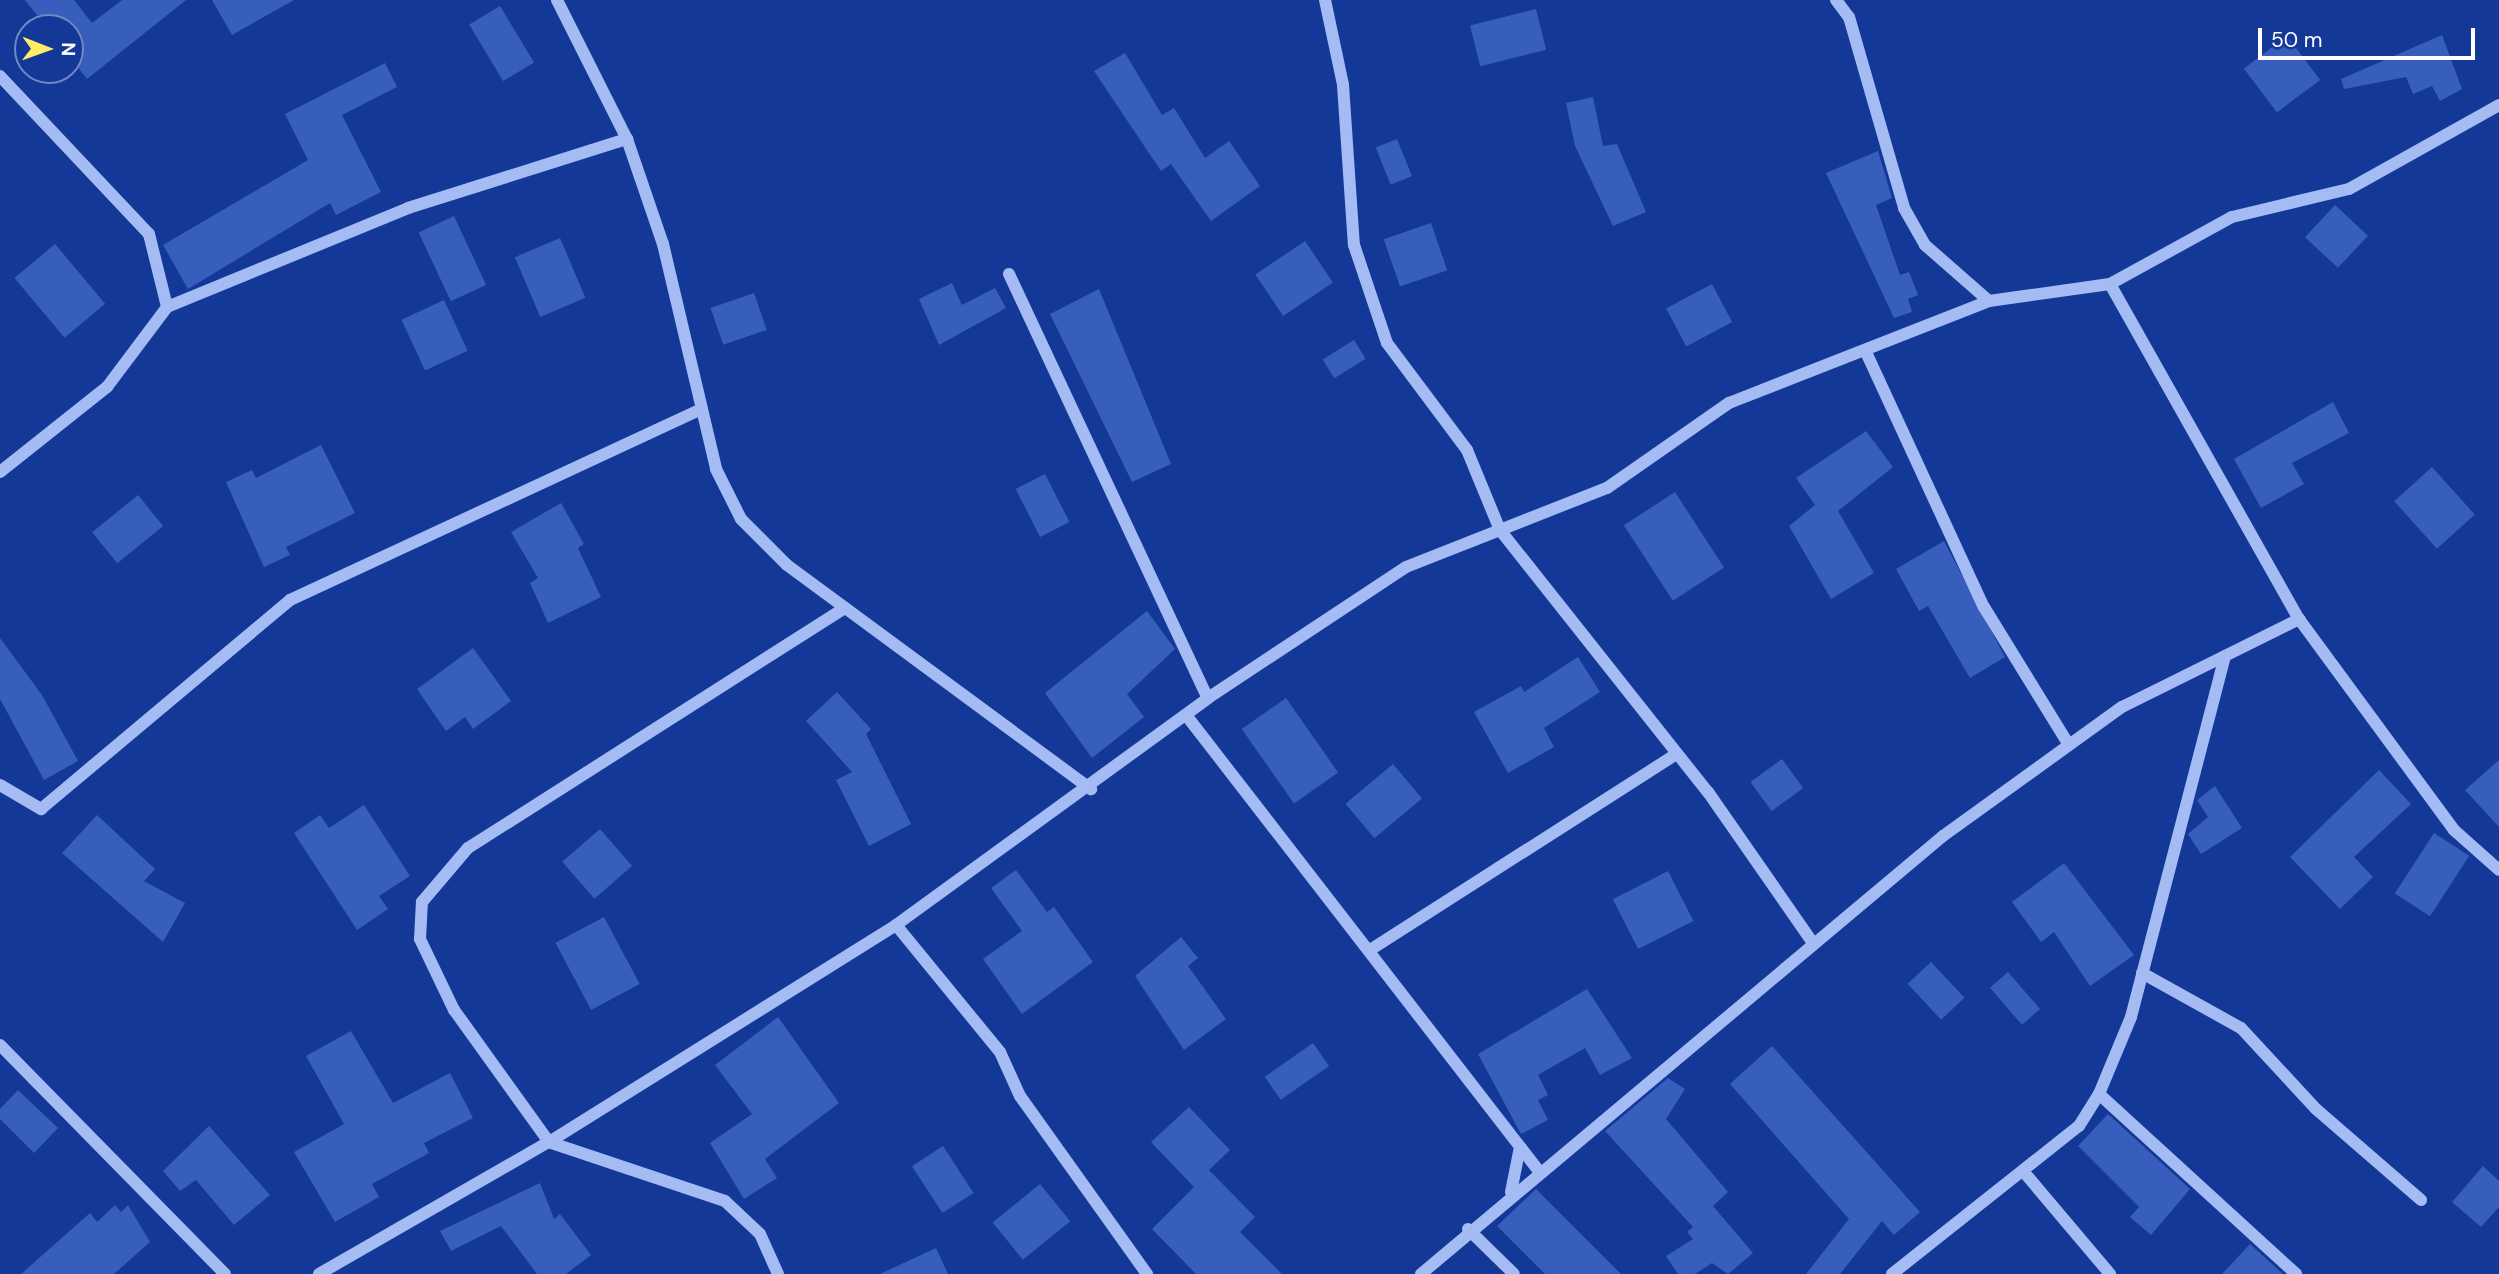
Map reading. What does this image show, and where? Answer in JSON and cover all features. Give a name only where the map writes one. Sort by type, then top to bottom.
[{"type":"street","points":[[556,0],[627,139],[663,244],[716,469],[741,519],[845,608],[1091,789]]},
{"type":"street","points":[[1325,0],[1343,85],[1359,257],[1387,343],[1468,450],[1500,530],[1677,754],[1813,943]]},
{"type":"street","points":[[1836,0],[1849,17],[1904,208],[1925,245],[1989,301]]},
{"type":"street","points":[[0,76],[149,234],[167,307]]},
{"type":"street","points":[[320,1274],[549,1142],[896,925],[1091,789],[1208,698],[1406,567],[1607,488],[1729,403],[1989,301],[2110,284],[2232,217],[2349,189],[2499,105]]},
{"type":"street","points":[[0,472],[107,387],[167,307],[408,208],[627,139]]},
{"type":"street","points":[[1009,274],[1208,698]]},
{"type":"street","points":[[2110,284],[2299,619],[2454,830],[2499,870]]},
{"type":"street","points":[[1865,350],[1984,607],[2069,745]]},
{"type":"street","points":[[0,785],[41,809],[289,600],[702,409]]},
{"type":"street","points":[[778,1274],[760,1234],[725,1201],[549,1142],[454,1010],[420,939],[422,902],[468,848],[845,608]]},
{"type":"street","points":[[1421,1274],[1511,1192],[1943,836],[2122,707],[2299,619]]},
{"type":"street","points":[[1892,1274],[2080,1126],[2099,1094],[2142,973],[2225,656]]},
{"type":"street","points":[[1186,715],[1538,1170]]},
{"type":"street","points":[[1370,950],[1677,754]]},
{"type":"street","points":[[896,925],[1000,1052],[1020,1096],[1147,1274]]},
{"type":"street","points":[[2142,973],[2241,1028],[2316,1109],[2421,1200]]},
{"type":"street","points":[[0,1045],[225,1274]]},
{"type":"street","points":[[2099,1094],[2296,1274]]},
{"type":"street","points":[[1511,1192],[1520,1147]]},
{"type":"street","points":[[2023,1171],[2110,1274]]},
{"type":"street","points":[[1468,1229],[1514,1274]]},
{"type":"building","points":[[25,0],[74,0],[92,23],[122,0],[186,0],[87,79],[84,75],[84,14],[36,14]]},
{"type":"building","points":[[212,0],[294,0],[232,35]]},
{"type":"building","points":[[500,6],[534,63],[503,81],[469,25]]},
{"type":"building","points":[[1536,9],[1546,50],[1480,66],[1470,25]]},
{"type":"building","points":[[2442,35],[2462,89],[2440,101],[2432,86],[2413,94],[2406,77],[2344,89],[2341,79]]},
{"type":"building","points":[[2287,36],[2320,80],[2277,112],[2244,68]]},
{"type":"building","points":[[1125,53],[1162,115],[1174,108],[1205,158],[1229,141],[1260,186],[1211,221],[1171,164],[1161,171],[1094,71]]},
{"type":"building","points":[[385,63],[397,87],[342,115],[381,192],[336,215],[330,203],[188,289],[163,245],[308,160],[285,114]]},
{"type":"building","points":[[1593,97],[1603,146],[1617,144],[1646,212],[1613,226],[1575,146],[1566,103]]},
{"type":"building","points":[[1397,139],[1412,176],[1391,185],[1376,148]]},
{"type":"building","points":[[1878,151],[1892,198],[1876,205],[1900,275],[1909,272],[1918,295],[1908,299],[1912,312],[1894,318],[1826,173]]},
{"type":"building","points":[[2335,205],[2368,236],[2338,268],[2305,237]]},
{"type":"building","points":[[454,216],[486,285],[451,301],[419,232]]},
{"type":"building","points":[[1431,223],[1447,270],[1400,287],[1384,239]]},
{"type":"building","points":[[560,238],[585,298],[540,317],[515,257]]},
{"type":"building","points":[[1305,241],[1333,282],[1283,316],[1255,275]]},
{"type":"building","points":[[55,244],[105,304],[65,338],[14,278]]},
{"type":"building","points":[[952,283],[962,305],[995,288],[1006,308],[939,345],[919,299]]},
{"type":"building","points":[[1712,284],[1732,322],[1686,346],[1666,308]]},
{"type":"building","points":[[1099,289],[1171,464],[1132,482],[1050,314]]},
{"type":"building","points":[[754,293],[767,330],[723,345],[711,308]]},
{"type":"building","points":[[444,300],[468,351],[425,371],[401,320]]},
{"type":"building","points":[[1354,340],[1366,359],[1334,378],[1323,360]]},
{"type":"building","points":[[2333,402],[2349,433],[2292,463],[2304,484],[2261,508],[2234,459]]},
{"type":"building","points":[[1866,431],[1893,467],[1838,511],[1874,573],[1831,599],[1789,526],[1815,505],[1796,478]]},
{"type":"building","points":[[321,445],[355,513],[286,547],[290,555],[264,567],[226,482],[252,470],[256,478]]},
{"type":"building","points":[[2432,467],[2475,515],[2437,549],[2394,501]]},
{"type":"building","points":[[1045,474],[1070,522],[1040,537],[1016,489]]},
{"type":"building","points":[[1675,492],[1724,567],[1673,601],[1624,525]]},
{"type":"building","points":[[138,495],[163,526],[117,563],[92,532]]},
{"type":"building","points":[[561,503],[584,544],[578,548],[601,597],[548,623],[530,583],[538,578],[511,532]]},
{"type":"building","points":[[1944,541],[2005,657],[1970,678],[1928,606],[1919,611],[1896,569]]},
{"type":"building","points":[[1147,611],[1175,649],[1127,694],[1144,717],[1092,758],[1045,693]]},
{"type":"building","points":[[0,638],[42,695],[78,761],[44,780],[0,699]]},
{"type":"building","points":[[473,648],[511,701],[473,729],[465,717],[446,731],[417,689]]},
{"type":"building","points":[[1578,657],[1600,692],[1544,728],[1554,747],[1508,773],[1474,712],[1521,686],[1524,692]]},
{"type":"building","points":[[837,692],[871,729],[866,734],[911,824],[869,846],[836,780],[852,772],[806,721]]},
{"type":"building","points":[[1286,698],[1338,773],[1294,804],[1242,729]]},
{"type":"building","points":[[1782,759],[1803,788],[1772,811],[1750,782]]},
{"type":"building","points":[[2499,760],[2499,827],[2465,790]]},
{"type":"building","points":[[1393,764],[1422,798],[1374,838],[1346,804]]},
{"type":"building","points":[[2379,770],[2411,804],[2354,857],[2373,877],[2340,909],[2290,857]]},
{"type":"building","points":[[2215,786],[2242,828],[2201,854],[2188,834],[2208,817],[2197,800]]},
{"type":"building","points":[[364,805],[410,876],[379,896],[388,909],[357,930],[294,833],[320,815],[329,828]]},
{"type":"building","points":[[97,815],[155,869],[144,881],[185,903],[163,942],[62,853]]},
{"type":"building","points":[[600,829],[632,866],[594,899],[562,862]]},
{"type":"building","points":[[2434,833],[2469,856],[2430,916],[2395,893]]},
{"type":"building","points":[[2064,863],[2134,955],[2090,986],[2054,932],[2041,942],[2012,902]]},
{"type":"building","points":[[1016,870],[1047,912],[1054,907],[1093,962],[1022,1014],[983,959],[1022,931],[991,888]]},
{"type":"building","points":[[1668,871],[1693,921],[1638,949],[1613,899]]},
{"type":"building","points":[[604,917],[640,984],[591,1010],[555,943]]},
{"type":"building","points":[[1181,937],[1198,958],[1188,966],[1226,1019],[1184,1050],[1135,976]]},
{"type":"building","points":[[1931,962],[1964,998],[1941,1020],[1908,984]]},
{"type":"building","points":[[2008,972],[2040,1009],[2022,1025],[1990,988]]},
{"type":"building","points":[[1587,989],[1632,1058],[1600,1075],[1585,1048],[1538,1075],[1548,1095],[1538,1100],[1548,1120],[1521,1134],[1478,1054]]},
{"type":"building","points":[[778,1017],[839,1103],[765,1159],[777,1178],[744,1199],[710,1143],[752,1114],[715,1065]]},
{"type":"building","points":[[351,1031],[393,1103],[450,1073],[473,1118],[424,1143],[429,1153],[372,1184],[379,1197],[335,1222],[294,1152],[344,1124],[306,1056]]},
{"type":"building","points":[[1313,1043],[1329,1066],[1281,1100],[1265,1077]]},
{"type":"building","points":[[1772,1046],[1920,1212],[1894,1235],[1882,1221],[1840,1274],[1806,1274],[1849,1219],[1730,1084]]},
{"type":"building","points":[[1668,1078],[1685,1089],[1666,1119],[1728,1192],[1713,1206],[1753,1253],[1728,1274],[1712,1263],[1695,1274],[1678,1274],[1666,1256],[1693,1239],[1687,1232],[1693,1227],[1605,1131]]},
{"type":"building","points":[[18,1090],[58,1128],[34,1153],[0,1119],[0,1109]]},
{"type":"building","points":[[1189,1107],[1230,1150],[1209,1170],[1255,1217],[1240,1232],[1282,1274],[1196,1274],[1152,1229],[1194,1187],[1151,1142]]},
{"type":"building","points":[[2108,1114],[2190,1189],[2151,1235],[2130,1217],[2139,1207],[2078,1146]]},
{"type":"building","points":[[209,1126],[270,1195],[234,1225],[196,1180],[180,1191],[163,1171]]},
{"type":"building","points":[[943,1146],[973,1193],[942,1213],[912,1166]]},
{"type":"building","points":[[2483,1166],[2499,1181],[2499,1207],[2481,1227],[2452,1202]]},
{"type":"building","points":[[540,1183],[554,1219],[560,1214],[591,1255],[566,1274],[537,1274],[501,1226],[451,1251],[440,1231]]},
{"type":"building","points":[[1040,1184],[1070,1221],[1023,1260],[993,1222]]},
{"type":"building","points":[[1536,1189],[1621,1274],[1545,1274],[1497,1226]]},
{"type":"building","points":[[115,1205],[121,1212],[128,1205],[150,1242],[114,1274],[21,1274],[90,1213],[97,1222]]},
{"type":"building","points":[[2250,1244],[2283,1274],[2222,1274]]},
{"type":"building","points":[[936,1248],[948,1274],[880,1274]]}]
